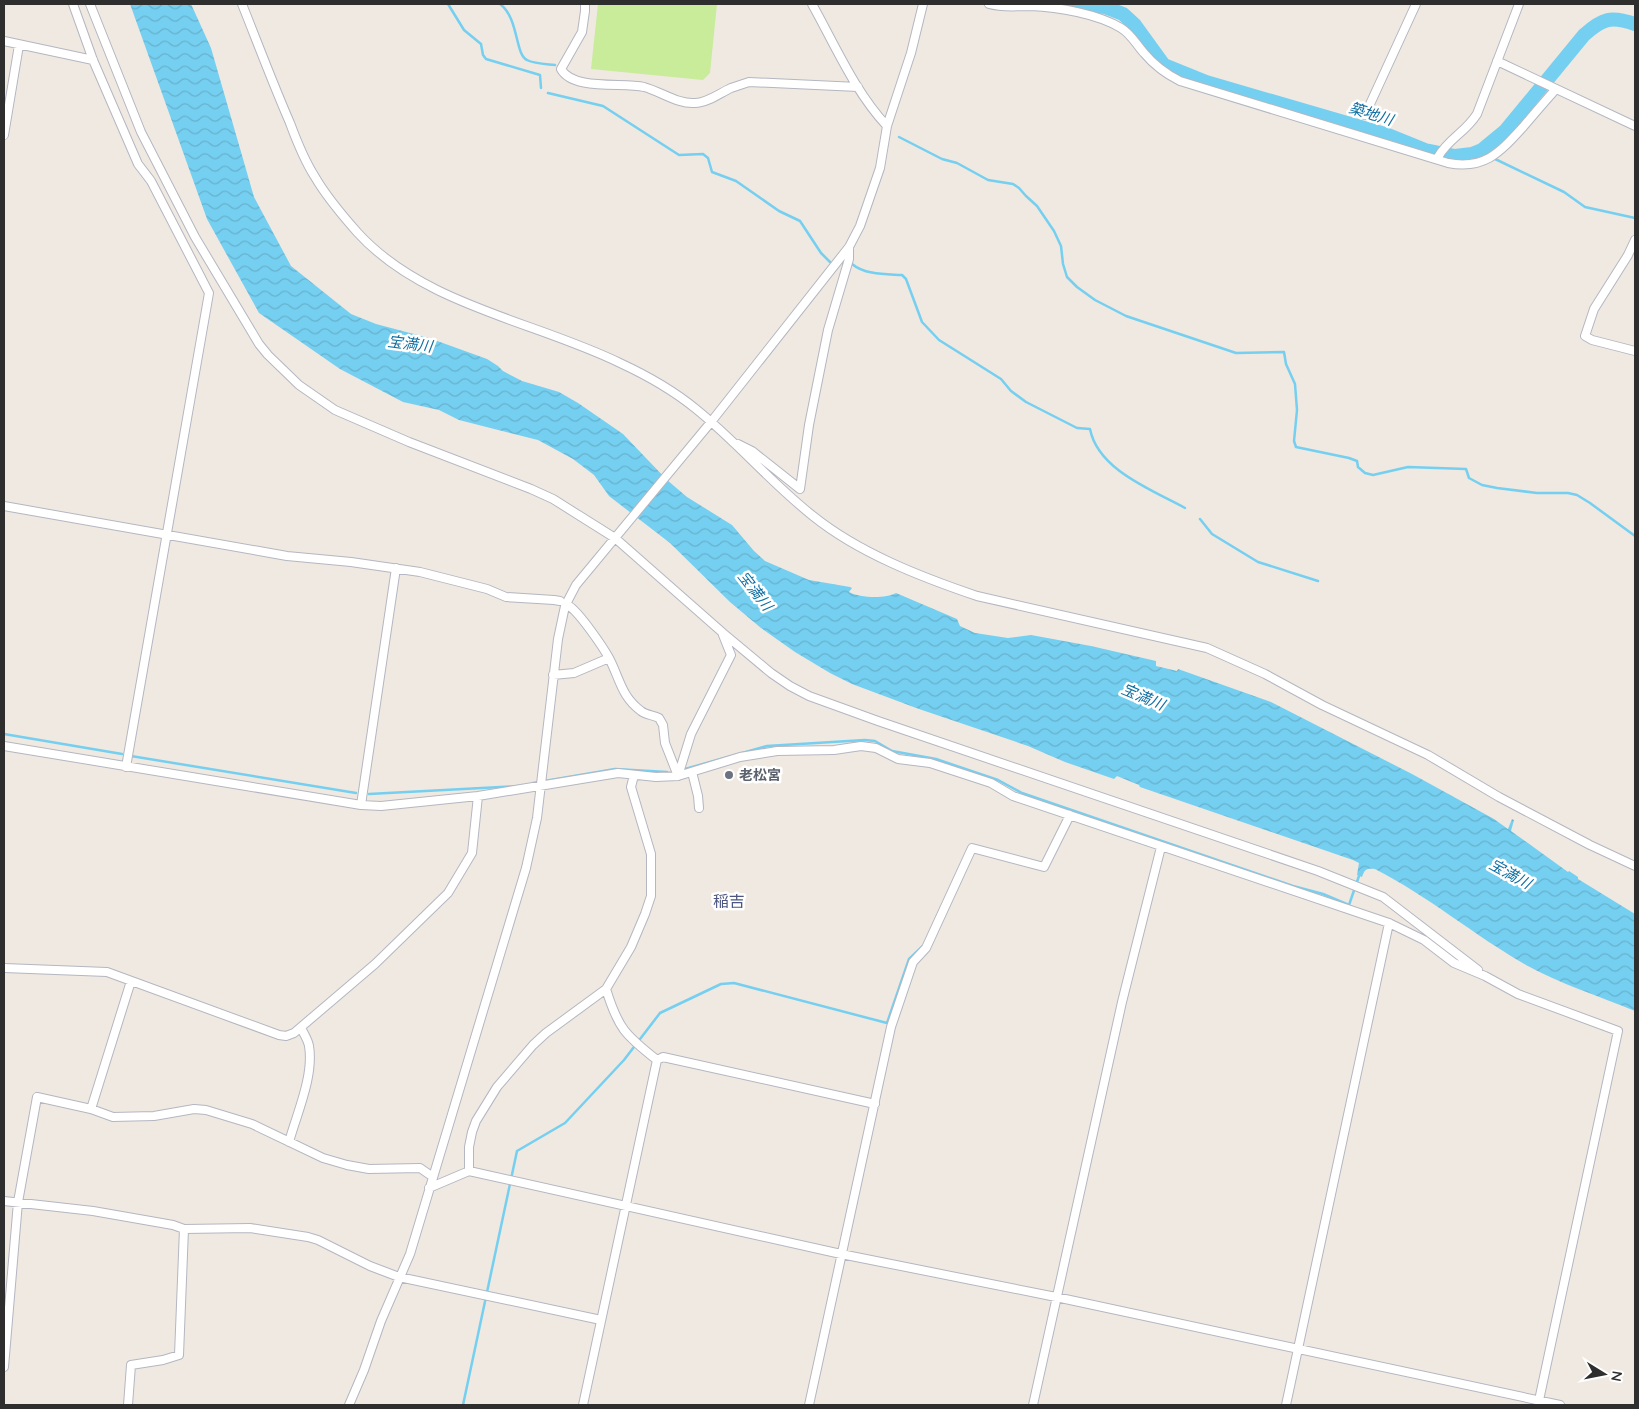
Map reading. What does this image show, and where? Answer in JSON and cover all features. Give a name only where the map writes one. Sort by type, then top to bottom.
[{"type":"street","points":[[73,4],[93,60],[138,164],[151,181],[209,293],[126,767]]},
{"type":"street","points":[[90,4],[141,132],[195,236],[259,344],[299,385],[336,410],[409,442],[531,489],[553,500],[615,538],[722,634],[790,686],[809,696],[1016,769],[1318,871],[1377,894],[1395,905],[1485,976]]},
{"type":"street","points":[[242,4],[274,87],[310,169],[324,191],[352,226],[380,254],[402,271],[453,298],[588,349],[621,363],[658,383],[694,408],[708,425],[730,440],[752,451],[800,488],[809,426],[826,340],[849,259],[849,247]]},
{"type":"street","points":[[585,4],[586,11],[582,32],[561,69],[563,73],[575,80],[598,84],[644,87],[683,102],[697,103],[749,82],[858,87]]},
{"type":"street","points":[[812,4],[858,87],[877,116],[887,126]]},
{"type":"street","points":[[349,1405],[364,1370],[381,1321],[410,1254],[526,868],[541,787],[553,675],[565,606],[576,585],[708,425],[849,247],[860,226],[880,168],[887,126],[912,53],[922,4]]},
{"type":"street","points":[[990,4],[1034,6],[1067,11],[1103,20],[1121,28],[1134,39],[1156,66],[1180,81],[1459,166],[1477,164],[1488,160],[1502,150],[1555,88]]},
{"type":"street","points":[[1366,115],[1416,4]]},
{"type":"street","points":[[1438,157],[1445,146],[1470,126],[1477,114],[1519,4]]},
{"type":"street","points":[[4,42],[93,60]]},
{"type":"street","points":[[4,135],[20,45]]},
{"type":"street","points":[[1497,61],[1635,126]]},
{"type":"street","points":[[1635,240],[1628,255],[1594,309],[1585,336],[1592,340],[1635,351]]},
{"type":"street","points":[[730,440],[783,491],[828,528],[894,563],[940,584],[976,596],[1207,648],[1220,653],[1265,674],[1322,705],[1428,755],[1499,797],[1590,845],[1635,866]]},
{"type":"street","points":[[4,506],[287,556],[351,562],[420,572],[487,589],[506,597],[560,602]]},
{"type":"street","points":[[361,805],[396,568]]},
{"type":"street","points":[[569,606],[584,620],[609,658],[620,687],[631,702],[643,713],[659,718],[663,725],[665,743],[678,776]]},
{"type":"street","points":[[722,634],[731,655]]},
{"type":"street","points":[[731,655],[753,659]]},
{"type":"street","points":[[678,776],[691,734],[731,655]]},
{"type":"street","points":[[553,675],[574,673],[609,658]]},
{"type":"street","points":[[4,746],[361,805],[381,806],[478,796],[618,773],[656,777],[678,776],[740,757],[777,751],[834,750],[861,746],[876,748],[898,759],[930,763],[991,784],[1013,796],[1388,923],[1424,940],[1454,963],[1485,976],[1518,994],[1618,1031],[1539,1403]]},
{"type":"street","points":[[692,772],[699,808]]},
{"type":"street","points":[[469,1171],[469,1147],[472,1132],[476,1121],[497,1088],[533,1045],[546,1033],[606,989],[631,947],[651,896],[650,854],[632,787],[634,775]]},
{"type":"street","points":[[4,968],[99,971],[279,1035],[294,1034],[375,964],[448,893],[472,853],[478,796]]},
{"type":"street","points":[[810,1405],[891,1027],[913,962],[926,948],[972,848],[1044,867],[1070,815]]},
{"type":"street","points":[[1033,1405],[1122,1002],[1161,847]]},
{"type":"street","points":[[1286,1405],[1388,923]]},
{"type":"street","points":[[91,1109],[131,981]]},
{"type":"street","points":[[606,989],[613,1012],[625,1033],[657,1060]]},
{"type":"street","points":[[289,1142],[308,1074],[310,1058],[308,1044],[301,1028]]},
{"type":"street","points":[[657,1060],[663,1057],[875,1104]]},
{"type":"street","points":[[583,1405],[657,1060]]},
{"type":"street","points":[[4,1367],[18,1202],[38,1097],[91,1109],[114,1118],[206,1110],[252,1124],[323,1158],[369,1169],[420,1168],[432,1177]]},
{"type":"street","points":[[429,1188],[469,1171],[842,1254],[1056,1297],[1539,1403],[1560,1405]]},
{"type":"street","points":[[4,1201],[93,1211],[173,1225],[184,1229],[238,1227],[308,1237],[318,1240],[362,1263],[399,1277],[601,1320]]},
{"type":"street","points":[[128,1405],[131,1365],[163,1360],[179,1355],[184,1229]]},
{"type":"green space","points":[[598,4],[717,4],[710,73],[703,80],[591,69]]},
{"type":"water","name":"宝満川","points":[[130,4],[191,4],[211,48],[254,197],[291,266],[351,314],[376,324],[429,338],[487,359],[503,371],[522,381],[559,392],[578,403],[623,434],[667,480],[687,497],[732,525],[765,561],[809,580],[850,587],[852,588],[849,592],[859,596],[879,597],[896,593],[957,619],[960,626],[975,633],[1008,638],[1031,635],[1156,661],[1156,666],[1177,671],[1178,669],[1271,702],[1412,774],[1494,819],[1508,829],[1512,819],[1514,820],[1511,831],[1568,872],[1578,877],[1578,879],[1635,914],[1635,1011],[1566,984],[1526,965],[1414,891],[1375,869],[1366,870],[1362,877],[1357,875],[1359,863],[1353,860],[1140,787],[1117,776],[1114,779],[1065,762],[1028,746],[852,684],[795,652],[761,628],[730,602],[670,543],[609,496],[594,475],[573,459],[538,440],[459,420],[439,410],[403,402],[340,369],[259,313],[207,219]]},
{"type":"waterway","points":[[448,4],[464,30],[481,44],[483,55],[486,59],[540,75],[541,88]]},
{"type":"waterway","points":[[500,4],[511,18],[523,57],[533,62],[555,65]]},
{"type":"waterway","name":"築地川","points":[[1072,4],[1105,7],[1123,14],[1135,25],[1164,65],[1206,82],[1388,135],[1425,150],[1455,156],[1472,154],[1482,150],[1505,131],[1591,29],[1602,22],[1613,19],[1635,24]]},
{"type":"waterway","points":[[548,93],[603,106],[679,155],[703,154],[708,158],[712,172],[736,181],[779,211],[800,221],[821,253],[830,262]]},
{"type":"waterway","points":[[899,137],[942,159],[957,163],[988,180],[1013,184],[1019,188],[1037,206],[1054,231],[1061,246],[1067,277],[1095,300],[1126,316],[1236,353],[1284,352],[1286,364],[1295,384],[1297,410],[1294,441],[1296,447],[1349,458],[1357,461],[1358,467],[1365,473],[1373,475],[1408,467],[1466,469],[1469,478],[1482,485],[1537,493],[1568,493],[1577,495],[1635,536]]},
{"type":"waterway","name":"築地川","points":[[1472,154],[1485,157]]},
{"type":"waterway","points":[[1493,158],[1564,192],[1585,207],[1635,218]]},
{"type":"waterway","points":[[852,264],[869,272],[902,275],[906,279],[922,322],[939,340],[1001,379],[1011,391],[1026,402],[1077,428],[1090,429],[1095,443],[1115,467],[1143,486],[1185,508]]},
{"type":"waterway","points":[[1200,519],[1212,534],[1258,562],[1318,581]]},
{"type":"waterway","points":[[4,734],[122,754]]},
{"type":"waterway","points":[[685,769],[767,746],[875,741],[892,751],[936,759],[998,780],[1022,793],[1293,886],[1323,894],[1349,905],[1360,873]]},
{"type":"waterway","points":[[131,756],[356,793]]},
{"type":"waterway","points":[[533,783],[615,769],[667,772]]},
{"type":"waterway","points":[[369,794],[520,786]]},
{"type":"waterway","points":[[463,1405],[517,1151],[565,1123],[624,1060],[660,1013],[721,984],[734,983],[887,1023],[909,959],[923,946]]},
{"type":"place","name":"老松宮","points":[[729,775]]},
{"type":"district","name":"稲吉","points":[[729,901]]}]
